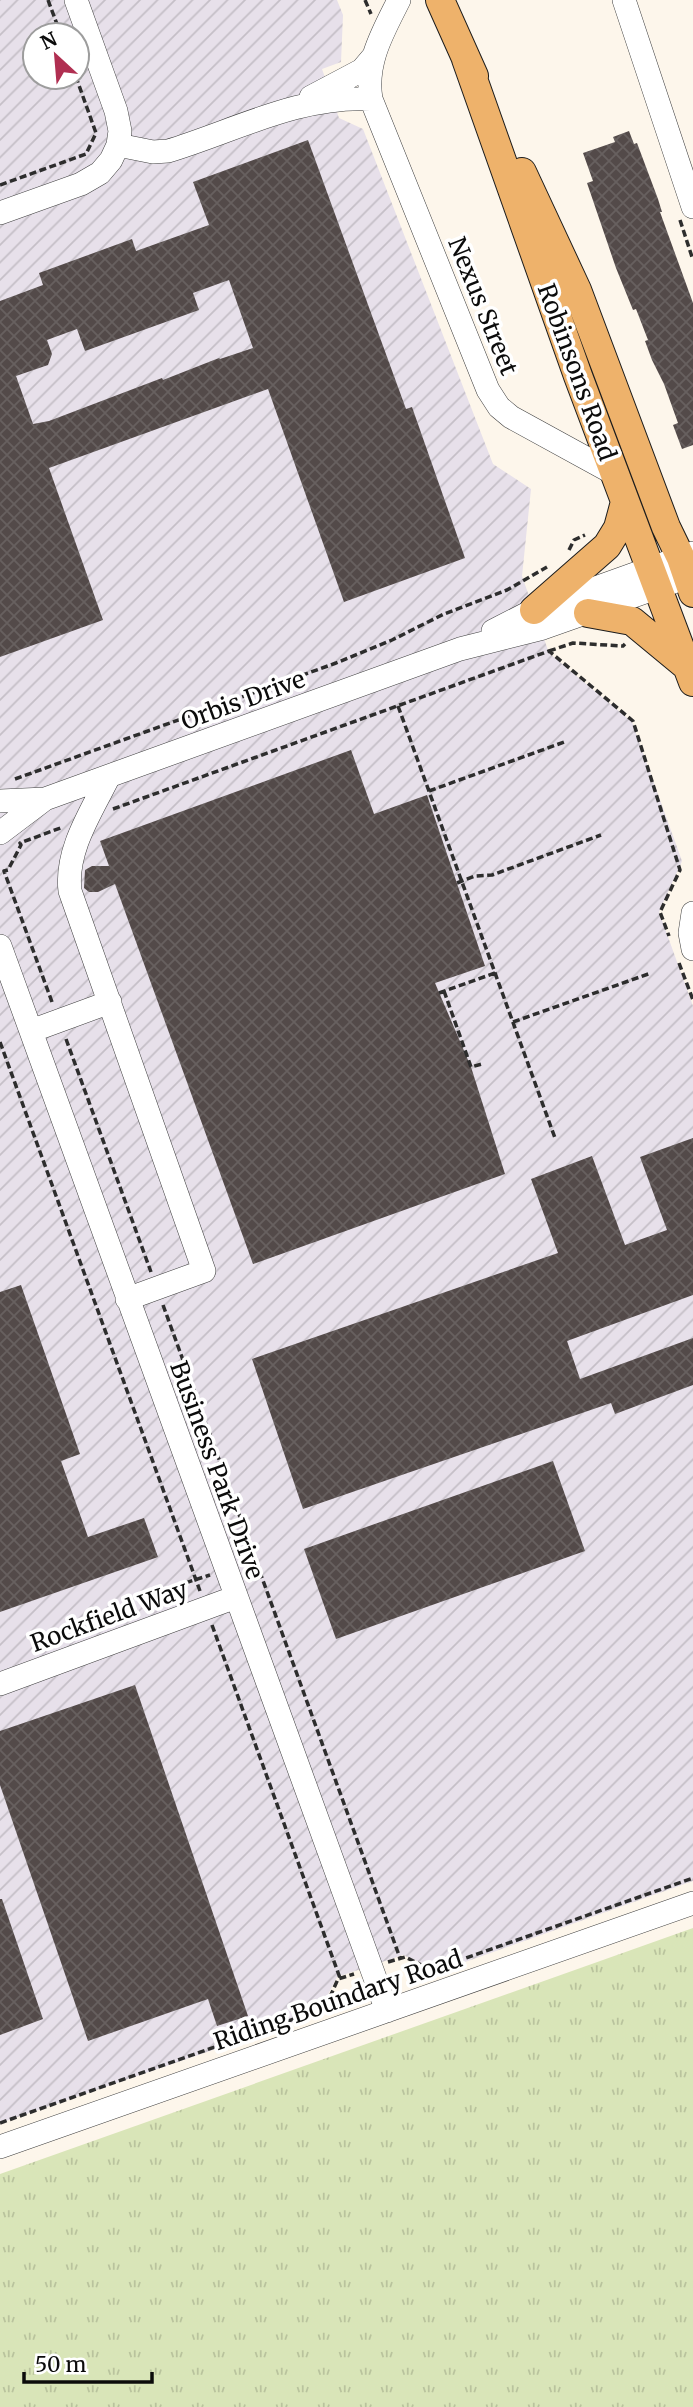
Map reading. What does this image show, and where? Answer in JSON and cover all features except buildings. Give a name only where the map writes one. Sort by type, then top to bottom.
[{"type":"main road","name":"Robinsons Road","points":[[440,0],[577,290],[666,527],[690,572]]},
{"type":"main road","name":"Robinsons Road","points":[[466,59],[625,502],[690,674]]},
{"type":"main road","points":[[534,610],[607,547],[618,528],[625,502]]},
{"type":"main road","points":[[588,612],[632,621],[690,674]]},
{"type":"street","points":[[0,213],[100,173],[111,160],[118,145],[120,131],[116,111],[76,0]]},
{"type":"street","name":"Nexus Street","points":[[399,0],[373,57],[369,74],[370,99],[488,390],[499,407],[511,418],[615,474]]},
{"type":"street","points":[[624,0],[693,207]]},
{"type":"street","name":"Nexus Street","points":[[290,109],[362,70],[373,57]]},
{"type":"street","name":"Nexus Street","points":[[118,145],[168,152],[290,109],[340,99],[370,99]]},
{"type":"street","points":[[654,579],[690,572]]},
{"type":"street","name":"Orbis Drive","points":[[460,649],[534,610],[654,579]]},
{"type":"street","name":"Orbis Drive","points":[[0,801],[45,799],[460,649],[543,628],[588,612],[654,579]]},
{"type":"street","points":[[109,776],[68,868],[70,891],[204,1271],[127,1299]]},
{"type":"street","name":"Orbis Drive","points":[[0,833],[45,799]]},
{"type":"street","points":[[686,956],[693,913]]},
{"type":"street","name":"Business Park Drive","points":[[0,946],[387,2011]]},
{"type":"street","points":[[31,1031],[110,1002]]},
{"type":"street","name":"Rockfield Way","points":[[0,1684],[236,1597]]},
{"type":"street","name":"Riding Boundary Road","points":[[0,2147],[693,1902]]},
{"type":"path","points":[[48,0],[56,21]]},
{"type":"path","points":[[0,185],[86,154],[96,133],[81,91]]},
{"type":"path","points":[[566,554],[574,540],[585,535],[599,539],[607,547]]},
{"type":"path","points":[[15,780],[347,659],[393,640],[444,614],[508,590],[552,564]]},
{"type":"path","points":[[400,1958],[158,1289],[2,872],[8,870],[20,843],[549,651],[633,721],[680,870],[660,912],[670,938]]},
{"type":"path","points":[[398,706],[459,882],[555,1138]]},
{"type":"path","points":[[429,791],[567,741]]},
{"type":"path","points":[[459,882],[475,876],[492,875],[601,835]]},
{"type":"path","points":[[686,956],[693,1000]]},
{"type":"path","points":[[482,1064],[471,1067],[441,992],[495,973]]},
{"type":"path","points":[[513,1022],[650,973]]},
{"type":"path","points":[[0,1042],[340,1978]]},
{"type":"path","points":[[0,2123],[325,2008],[340,1978],[405,1957],[432,1970],[693,1878]]},
{"type":"shaded area","points":[[0,0],[337,0],[343,15],[341,62],[322,69],[339,118],[363,129],[493,464],[531,489],[522,576],[549,653],[632,722],[682,861],[659,912],[693,1006],[693,1881],[440,1971],[403,1955],[337,1977],[318,2014],[0,2123]]},
{"type":"green space","points":[[693,1928],[693,2407],[0,2407],[0,2174]]}]
